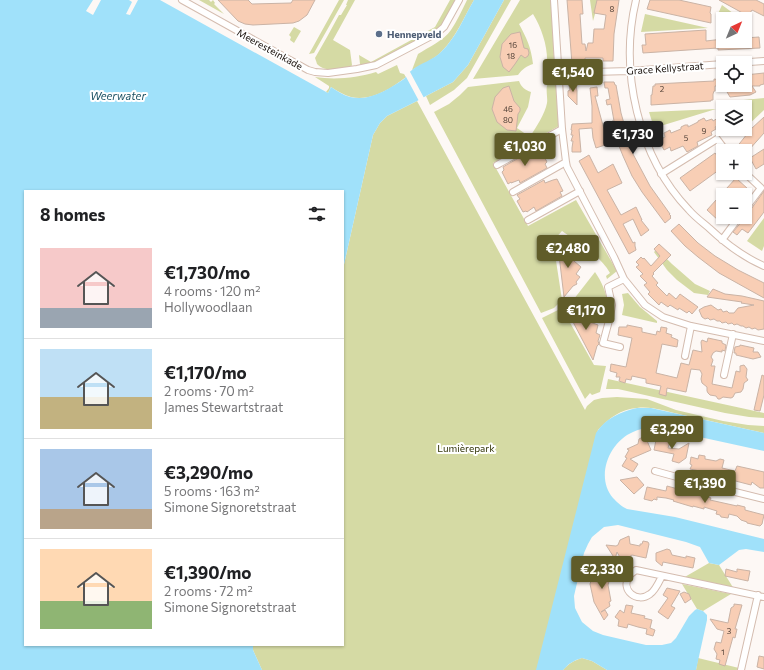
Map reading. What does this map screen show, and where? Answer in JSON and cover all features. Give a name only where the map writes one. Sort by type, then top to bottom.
[{"type":"street","name":"Meeresteinkade","points":[[182,0],[308,70],[328,73],[376,65],[438,33],[444,28],[459,0]]},
{"type":"street","points":[[554,0],[562,129],[567,167],[624,279],[645,305],[663,317],[691,326],[764,341]]},
{"type":"street","points":[[636,0],[630,34],[630,71],[632,92],[643,132],[661,174],[688,210],[722,240],[764,266]]},
{"type":"street","points":[[752,62],[764,62]]},
{"type":"street","name":"Grace Kellystraat","points":[[558,74],[630,71],[716,65]]},
{"type":"street","points":[[497,164],[562,129]]},
{"type":"street","points":[[661,174],[717,139],[721,144]]},
{"type":"street","points":[[513,192],[566,162]]},
{"type":"street","points":[[752,180],[761,188],[752,200]]},
{"type":"street","points":[[528,220],[580,192]]},
{"type":"street","points":[[722,240],[734,224]]},
{"type":"street","points":[[620,347],[603,343],[612,305],[608,287],[624,279]]},
{"type":"street","points":[[685,356],[691,326]]},
{"type":"street","points":[[724,375],[733,334]]},
{"type":"street","points":[[655,471],[764,499]]},
{"type":"street","points":[[662,576],[652,594],[642,598],[633,596],[628,590],[626,583],[629,576],[636,570],[761,596],[741,670]]},
{"type":"green space","points":[[199,0],[209,0],[211,2],[213,0],[215,3],[214,4],[224,14]]},
{"type":"green space","points":[[339,0],[344,0],[314,53],[309,54]]},
{"type":"green space","points":[[348,0],[355,0],[333,40],[350,50],[352,65],[351,67],[338,69],[325,69],[317,64],[315,58],[339,15],[341,15],[347,5]]},
{"type":"green space","points":[[450,0],[455,0],[445,21],[435,31],[377,62],[362,65],[360,64],[359,55],[371,62],[435,27]]},
{"type":"green space","points":[[467,0],[474,0],[456,33],[447,45],[436,57],[412,70],[418,54],[440,41],[448,34]]},
{"type":"green space","points":[[504,0],[511,0],[467,78],[454,90],[430,105],[426,96],[453,82],[468,65]]},
{"type":"green space","points":[[520,0],[553,0],[554,64],[547,64],[544,38],[533,14],[519,24],[528,43],[533,64],[525,68],[518,75],[473,79]]},
{"type":"green space","points":[[590,0],[599,0],[593,21]]},
{"type":"green space","points":[[722,5],[732,12],[719,12]]},
{"type":"green space","points":[[645,14],[708,28],[641,32]]},
{"type":"green space","points":[[294,27],[301,31],[294,43],[290,40],[291,37],[289,35]]},
{"type":"green space","points":[[397,65],[400,73],[404,74],[406,77],[387,90],[366,98],[351,97],[331,87],[328,93],[326,92],[329,86],[315,77],[354,77],[376,72],[378,74]]},
{"type":"green space","points":[[519,81],[524,88],[531,92],[528,107],[517,128],[530,137],[546,107],[547,85],[551,81],[556,81],[559,126],[493,163],[528,226],[576,200],[617,271],[607,279],[606,276],[610,273],[601,261],[562,231],[553,241],[562,300],[554,308],[541,313],[434,112],[449,104],[468,87]]},
{"type":"green space","points":[[764,98],[764,110],[752,121],[752,100],[744,100]]},
{"type":"green space","name":"Lumièrepark","points":[[417,101],[585,410],[594,400],[602,398],[617,397],[647,399],[676,410],[723,421],[764,426],[764,433],[660,410],[643,408],[621,412],[611,418],[598,430],[537,670],[262,670],[253,650],[253,646],[344,646],[344,265],[373,135],[380,123],[387,116]]},
{"type":"green space","points":[[716,109],[654,128],[649,112]]},
{"type":"green space","points":[[764,218],[764,246],[762,251],[747,241]]},
{"type":"green space","points":[[657,249],[695,284],[710,291],[708,295],[694,293],[677,280],[667,270],[654,252]]},
{"type":"green space","points":[[595,272],[606,295],[607,305],[604,314],[570,304]]},
{"type":"green space","points":[[628,293],[640,307],[657,321],[657,323],[622,315],[624,305],[622,294]]},
{"type":"green space","points":[[560,309],[564,312],[594,365],[606,366],[600,392],[592,395],[590,393],[585,399],[542,318]]},
{"type":"green space","points":[[608,379],[764,413],[764,418],[725,413],[618,389],[606,389]]},
{"type":"green space","points":[[709,563],[719,565],[734,589],[683,578]]},
{"type":"green space","points":[[682,584],[731,594],[703,611],[697,609]]},
{"type":"green space","points":[[582,658],[592,661],[607,670],[563,670],[572,662]]},
{"type":"green space","points":[[698,658],[739,668],[738,670],[696,670]]},
{"type":"water","name":"Weerwater","points":[[0,0],[160,0],[328,93],[331,87],[350,97],[364,98],[378,94],[404,79],[410,72],[438,55],[455,34],[474,0],[504,0],[468,65],[453,82],[387,116],[380,123],[373,135],[344,265],[344,190],[24,190],[24,646],[253,646],[253,650],[262,670],[0,670]]},
{"type":"water","points":[[637,408],[651,408],[764,433],[764,451],[663,429],[640,429],[625,437],[611,452],[607,461],[605,480],[608,490],[613,498],[625,508],[675,517],[764,539],[764,552],[746,549],[739,550],[719,565],[709,563],[700,547],[686,542],[618,525],[604,527],[592,537],[584,553],[574,596],[575,608],[582,622],[593,631],[603,635],[646,645],[662,645],[671,643],[676,638],[689,616],[695,610],[697,609],[703,611],[707,615],[707,620],[696,670],[607,670],[592,661],[582,658],[569,664],[563,670],[536,670],[596,433],[604,423],[614,416]]},
{"type":"pier","points":[[93,0],[101,0],[93,15],[86,11]]},
{"type":"pier","points":[[129,0],[138,0],[130,15],[126,14],[132,2]]},
{"type":"pier","points":[[409,70],[424,98],[419,101],[405,75]]},
{"type":"building","points":[[218,0],[248,0],[252,4],[291,3],[293,0],[315,0],[307,15],[299,21],[293,23],[253,25],[238,21]]},
{"type":"building","points":[[567,0],[582,0],[583,14],[580,14],[582,44],[585,44],[586,51],[588,43],[593,43],[594,29],[604,29],[606,15],[594,13],[597,0],[619,0],[614,34],[613,61],[603,61],[603,58],[585,58],[585,63],[572,64]]},
{"type":"building","points":[[650,0],[679,0],[711,7],[711,23],[647,9]]},
{"type":"building","points":[[719,0],[756,0],[764,4],[764,16],[752,10],[751,12],[741,12]]},
{"type":"building","points":[[706,30],[706,41],[716,40],[716,48],[718,48],[643,53],[642,45],[646,45],[645,34]]},
{"type":"building","points":[[520,32],[524,48],[528,49],[529,53],[525,58],[521,55],[509,72],[503,67],[500,57],[502,44],[511,34]]},
{"type":"building","points":[[759,37],[760,48],[718,50],[718,48],[752,48],[752,38]]},
{"type":"building","points":[[764,73],[764,84],[760,86],[752,86],[752,74]]},
{"type":"building","points":[[714,79],[716,79],[716,86],[713,94],[713,100],[711,101],[651,105],[651,95],[655,84],[714,81]]},
{"type":"building","points":[[604,82],[614,82],[616,85],[626,134],[633,154],[650,186],[671,216],[671,218],[665,223],[642,192],[632,176],[623,156],[619,146],[622,145],[617,131],[615,132],[612,121],[614,121],[611,104],[607,105],[606,100],[610,99],[608,88],[605,88]]},
{"type":"building","points":[[576,84],[577,105],[568,96],[568,91],[570,90],[569,85]]},
{"type":"building","points":[[509,86],[514,101],[520,108],[516,131],[507,130],[497,122],[492,109],[495,97],[503,88]]},
{"type":"building","points":[[752,86],[756,92],[750,95],[730,97],[727,92],[752,92]]},
{"type":"building","points":[[597,87],[598,96],[595,96],[608,144],[596,148],[592,128],[579,129],[581,152],[572,152],[572,124],[592,123],[590,88]]},
{"type":"building","points":[[764,117],[764,133],[752,146],[752,144],[739,144],[745,136],[752,136],[752,128]]},
{"type":"building","points":[[704,118],[706,121],[712,119],[713,121],[716,119],[716,129],[711,132],[712,135],[697,142],[698,146],[687,152],[683,146],[671,151],[670,147],[664,150],[659,140],[665,137],[664,133],[670,130],[671,133],[681,129],[681,127],[685,125],[688,125],[688,127]]},
{"type":"building","points":[[764,149],[764,164],[756,169],[752,162],[752,157]]},
{"type":"building","points":[[541,151],[547,162],[545,164],[547,168],[520,183],[519,180],[508,184],[502,172],[504,170],[503,167],[529,152]]},
{"type":"building","points":[[715,153],[716,154],[716,172],[690,191],[680,178]]},
{"type":"building","points":[[589,155],[598,173],[613,164],[622,183],[607,190],[621,215],[636,207],[641,220],[649,230],[641,236],[633,219],[623,224],[633,243],[635,242],[636,250],[629,254],[579,161]]},
{"type":"building","points":[[557,179],[563,191],[560,192],[562,196],[536,211],[534,207],[527,212],[523,212],[517,201],[520,199],[517,195],[544,180],[545,183]]},
{"type":"building","points":[[734,180],[738,180],[747,188],[727,188]]},
{"type":"building","points":[[764,191],[764,212],[748,233],[742,229],[737,235],[733,232],[740,224],[752,224],[752,208]]},
{"type":"building","points":[[716,200],[716,218],[707,210]]},
{"type":"building","points":[[679,224],[698,243],[715,256],[764,283],[764,298],[719,273],[685,246],[671,231]]},
{"type":"building","points":[[556,242],[568,251],[572,251],[572,254],[577,258],[574,261],[581,267],[576,274],[580,277],[576,282],[577,284],[573,286],[564,297],[559,255]]},
{"type":"building","points":[[659,244],[671,255],[653,273],[654,274],[652,276],[658,283],[656,285],[667,296],[669,293],[676,299],[680,294],[698,307],[692,314],[689,311],[687,313],[670,305],[668,307],[661,302],[659,305],[648,294],[650,292],[644,285],[647,283],[640,276],[643,274],[636,267],[639,265],[636,262],[641,257],[643,259],[644,258],[651,266],[660,256],[654,249]]},
{"type":"building","points":[[713,289],[725,294],[764,301],[764,329],[758,330],[749,327],[746,328],[737,324],[728,324],[726,322],[722,323],[714,319],[710,320],[702,317],[699,310],[711,305],[718,310],[721,309],[723,312],[727,311],[729,313],[734,313],[738,308],[754,305],[707,297]]},
{"type":"building","points":[[566,310],[580,315],[584,314],[584,316],[591,318],[590,322],[598,325],[596,333],[600,335],[598,341],[599,344],[593,360],[572,320]]},
{"type":"building","points":[[627,325],[642,328],[642,332],[656,335],[657,331],[660,332],[661,327],[667,328],[666,333],[672,335],[671,337],[678,340],[677,347],[662,344],[656,373],[677,378],[681,363],[689,365],[693,350],[702,352],[701,342],[702,340],[707,342],[708,338],[722,341],[722,343],[726,345],[725,351],[716,351],[711,357],[713,360],[711,366],[715,366],[712,384],[732,388],[736,371],[740,372],[740,366],[744,365],[747,369],[746,377],[748,380],[744,383],[741,392],[735,393],[731,398],[723,397],[720,399],[708,393],[707,387],[702,383],[702,374],[700,370],[691,369],[686,392],[667,388],[666,396],[659,394],[661,386],[646,383],[646,379],[632,376],[631,380],[626,379],[625,383],[619,381],[620,377],[616,377],[617,373],[610,371],[611,364],[626,367],[632,338],[618,335],[619,327],[627,327]]},
{"type":"building","points":[[740,345],[754,348],[753,352],[758,352],[761,357],[753,359],[736,355],[736,353],[734,353],[735,347]]},
{"type":"building","points":[[762,375],[764,376],[764,395],[760,411],[754,410]]},
{"type":"building","points":[[645,436],[651,450],[630,459],[638,464],[633,472],[622,466],[627,458],[625,457],[629,450],[627,449],[638,444],[639,439]]},
{"type":"building","points":[[660,439],[670,441],[668,448],[679,449],[689,443],[686,458],[679,463],[672,461],[674,454],[654,450],[656,440],[660,441]]},
{"type":"building","points":[[699,455],[705,456],[705,459],[716,461],[720,459],[724,460],[722,468],[735,471],[737,466],[764,472],[764,488],[760,488],[752,482],[751,485],[724,478],[724,476],[690,469],[692,465],[690,464],[691,457],[698,459]]},
{"type":"building","points":[[637,477],[644,485],[634,494],[620,480]]},
{"type":"building","points":[[667,486],[711,498],[710,500],[745,507],[745,510],[764,515],[762,524],[760,526],[747,523],[737,516],[729,514],[728,518],[721,517],[720,515],[716,514],[717,511],[704,507],[704,509],[693,507],[666,498],[657,497],[657,500],[654,499],[652,501],[644,499],[647,487],[666,491]]},
{"type":"building","points":[[629,536],[630,544],[640,546],[643,541],[648,542],[649,544],[646,558],[632,555],[622,561],[617,552],[615,559],[606,545],[616,546],[620,540]]},
{"type":"building","points":[[667,549],[670,550],[672,555],[695,558],[693,568],[663,562],[662,566],[656,561],[656,553]]},
{"type":"building","points":[[603,565],[613,567],[608,585],[611,601],[609,602],[610,606],[601,612],[605,610],[608,615],[604,620],[594,602],[590,584],[593,575],[600,577]]},
{"type":"building","points":[[726,569],[737,572],[737,569],[750,571],[748,581],[725,576]]},
{"type":"building","points":[[667,588],[680,591],[671,606],[675,608],[668,619],[658,612],[668,598],[663,595]]},
{"type":"building","points":[[684,592],[689,594],[691,599],[685,603],[680,594]]},
{"type":"building","points":[[734,604],[742,605],[735,629],[737,629],[735,638],[733,637],[725,666],[719,664],[720,660],[716,659],[717,654],[714,649],[716,642],[721,643],[724,631],[717,629],[710,619],[728,623],[731,608]]},
{"type":"building","points":[[626,605],[633,606],[631,613],[645,616],[644,618],[652,620],[650,628],[655,630],[653,636],[646,634],[647,629],[628,624],[627,628],[618,626],[619,620],[615,617],[620,610],[624,613]]},
{"type":"building","points":[[759,656],[764,657],[764,669],[757,667]]},
{"type":"place","name":"Hennepveld","points":[[379,34]]}]
